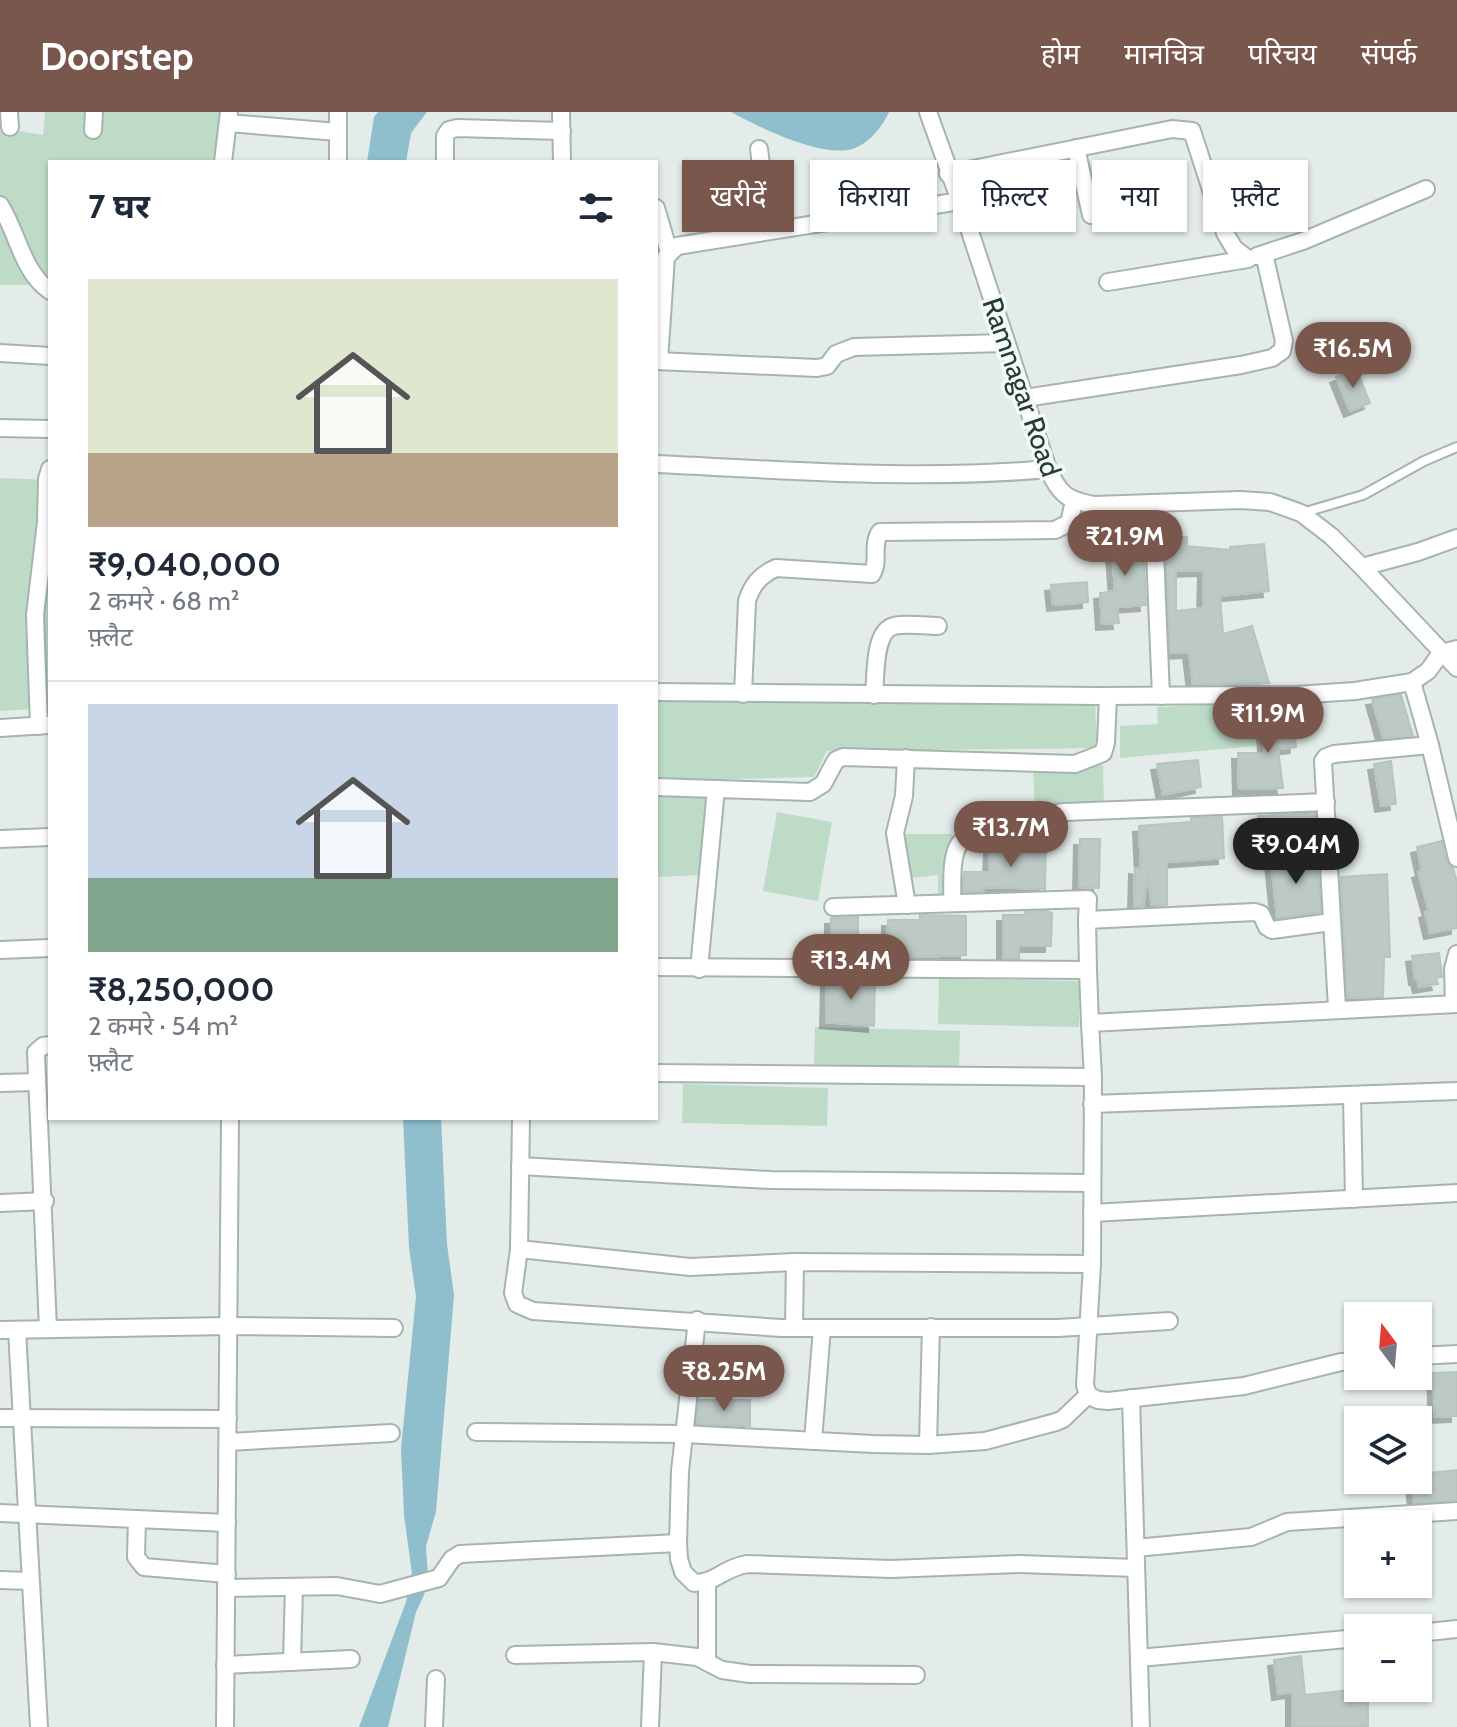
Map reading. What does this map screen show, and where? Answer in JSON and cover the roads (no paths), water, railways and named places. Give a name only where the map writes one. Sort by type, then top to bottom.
[{"type":"street","points":[[93,130],[94,112]]},
{"type":"street","points":[[338,112],[338,160]]},
{"type":"street","points":[[561,112],[562,160]]},
{"type":"street","name":"Ramnagar Road","points":[[928,112],[953,185]]},
{"type":"street","points":[[223,160],[228,117],[281,120],[338,132]]},
{"type":"street","points":[[445,160],[445,136],[449,130],[457,128],[562,131]]},
{"type":"street","points":[[948,174],[1172,129],[1192,131],[1225,233],[1234,248],[1256,257],[1284,341],[1282,351],[1272,358],[1241,365],[1025,398]]},
{"type":"street","points":[[1076,148],[1091,215]]},
{"type":"street","points":[[759,149],[760,160]]},
{"type":"street","points":[[1108,282],[1256,257],[1303,241],[1426,189]]},
{"type":"street","points":[[794,226],[953,202]]},
{"type":"street","points":[[0,205],[28,266],[40,284],[48,290]]},
{"type":"street","points":[[658,215],[669,252],[660,283],[658,335]]},
{"type":"street","points":[[669,252],[690,242],[756,232]]},
{"type":"street","name":"Ramnagar Road","points":[[970,232],[1048,469],[1062,494],[1074,501],[1094,505],[1240,500],[1270,502],[1301,513],[1331,536],[1449,651],[1457,668]]},
{"type":"street","points":[[658,361],[817,368],[832,362],[843,349],[854,347],[1005,343]]},
{"type":"street","points":[[0,353],[48,356]]},
{"type":"street","points":[[0,428],[48,429]]},
{"type":"street","points":[[658,464],[992,474],[1048,469]]},
{"type":"street","points":[[0,728],[44,726],[35,615],[48,476]]},
{"type":"street","points":[[743,694],[747,601],[752,587],[765,572],[776,568],[872,574],[875,570],[875,539],[880,532],[1055,530],[1069,523],[1074,501]]},
{"type":"street","points":[[1153,504],[1161,696]]},
{"type":"street","points":[[1362,567],[1457,538]]},
{"type":"street","points":[[874,695],[879,640],[884,631],[893,626],[938,626]]},
{"type":"street","points":[[658,692],[1161,696],[1355,691],[1412,682],[1449,651]]},
{"type":"street","points":[[1412,682],[1457,858]]},
{"type":"street","points":[[658,787],[810,792],[823,784],[836,760],[843,757],[1075,764],[1103,753],[1108,696]]},
{"type":"street","points":[[1337,1008],[1322,767],[1326,757],[1430,745]]},
{"type":"street","points":[[906,758],[904,796],[895,841],[907,905]]},
{"type":"street","points":[[699,969],[716,789]]},
{"type":"street","points":[[952,903],[956,850],[960,842],[979,832],[1034,816],[1065,812],[1326,802]]},
{"type":"street","points":[[0,839],[48,837]]},
{"type":"street","points":[[833,907],[1088,899],[1093,1077],[1092,1264],[1085,1385],[1088,1395]]},
{"type":"street","points":[[1087,920],[1255,912],[1261,914],[1267,927],[1272,930],[1331,922]]},
{"type":"street","points":[[0,950],[48,948]]},
{"type":"street","points":[[1090,1023],[1456,1004],[1453,969],[1457,954]]},
{"type":"street","points":[[658,967],[1088,970]]},
{"type":"street","points":[[48,1045],[36,1052],[45,1201],[48,1329]]},
{"type":"street","points":[[658,1073],[1093,1077]]},
{"type":"street","points":[[0,1083],[37,1082]]},
{"type":"street","points":[[1092,1104],[1457,1091]]},
{"type":"street","points":[[1352,1095],[1354,1199]]},
{"type":"street","points":[[225,1727],[230,1120]]},
{"type":"street","points":[[521,1120],[519,1249],[513,1293],[517,1304],[533,1311],[794,1328],[1087,1326],[1169,1321]]},
{"type":"street","points":[[520,1166],[770,1180],[1092,1183]]},
{"type":"street","points":[[1092,1213],[1457,1193]]},
{"type":"street","points":[[0,1203],[45,1201]]},
{"type":"street","points":[[519,1249],[690,1267],[795,1262],[1092,1264]]},
{"type":"street","points":[[794,1328],[795,1262]]},
{"type":"street","points":[[697,1320],[680,1471],[678,1543],[683,1572],[694,1583],[707,1583],[730,1567],[747,1564],[891,1569],[1019,1564],[1136,1568]]},
{"type":"street","points":[[39,1727],[22,1418],[8,1330],[229,1326],[394,1328]]},
{"type":"street","points":[[928,1445],[931,1327]]},
{"type":"street","points":[[813,1441],[822,1328]]},
{"type":"street","points":[[1432,1355],[1457,1354]]},
{"type":"street","points":[[1088,1395],[1108,1401],[1244,1386],[1344,1362]]},
{"type":"street","points":[[476,1432],[684,1434],[928,1445],[985,1441],[1056,1422],[1088,1395]]},
{"type":"street","points":[[1131,1398],[1141,1727]]},
{"type":"street","points":[[0,1418],[228,1419]]},
{"type":"street","points":[[228,1442],[391,1433]]},
{"type":"street","points":[[1136,1548],[1251,1537],[1287,1522],[1457,1511]]},
{"type":"street","points":[[0,1513],[227,1523]]},
{"type":"street","points":[[137,1519],[136,1557],[144,1567],[226,1581],[294,1587],[337,1586],[380,1594],[439,1578],[452,1559],[469,1553],[678,1543]]},
{"type":"street","points":[[0,1580],[30,1581]]},
{"type":"street","points":[[707,1583],[707,1662]]},
{"type":"street","points":[[292,1662],[294,1587]]},
{"type":"street","points":[[1432,1632],[1457,1629]]},
{"type":"street","points":[[1139,1658],[1344,1639]]},
{"type":"street","points":[[650,1727],[653,1652]]},
{"type":"street","points":[[515,1655],[653,1652],[697,1657],[722,1670],[750,1674],[916,1675]]},
{"type":"street","points":[[225,1665],[351,1659]]},
{"type":"street","points":[[434,1727],[436,1679]]},
{"type":"lane","points":[[1301,513],[1363,495],[1424,461],[1457,447]]},
{"type":"water","points":[[378,112],[427,112],[411,133],[406,160],[367,160],[374,117]]},
{"type":"water","points":[[731,112],[889,112],[871,138],[855,148],[842,151],[792,140]]},
{"type":"water","points":[[403,1120],[441,1120],[447,1244],[454,1295],[436,1512],[426,1546],[428,1576],[388,1727],[359,1727],[406,1602],[412,1574],[404,1515],[401,1449],[416,1296],[409,1248]]}]
